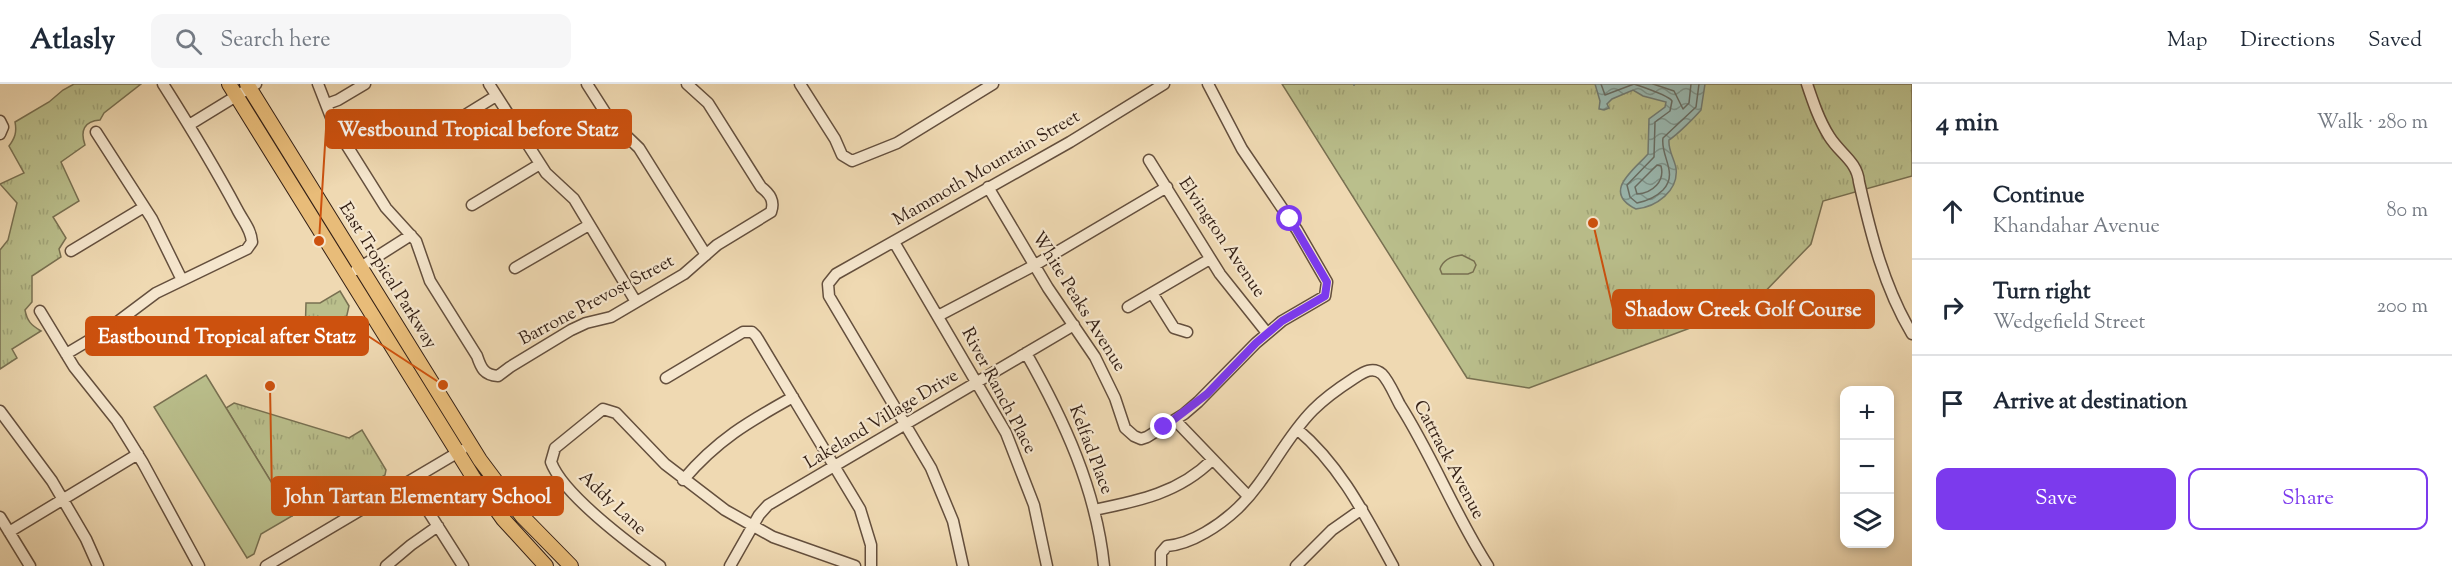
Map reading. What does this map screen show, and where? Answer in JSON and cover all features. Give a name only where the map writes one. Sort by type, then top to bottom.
[{"type":"main road","name":"East Tropical Parkway","points":[[243,88],[361,267],[470,445],[522,516],[571,566]]},
{"type":"main road","name":"East Tropical Parkway","points":[[243,88],[347,276],[457,453],[503,519],[546,566]]},
{"type":"street","points":[[66,354],[108,329],[156,293],[247,249],[252,242],[251,232],[215,167],[163,84]]},
{"type":"street","points":[[318,84],[334,125],[386,208],[411,235],[347,276]]},
{"type":"street","points":[[327,104],[365,84]]},
{"type":"street","points":[[489,84],[546,173],[574,200],[636,302]]},
{"type":"street","points":[[587,84],[610,120],[639,148],[706,255]]},
{"type":"street","name":"Barrone Prevost Street","points":[[411,235],[419,248],[430,281],[477,356],[482,369],[490,376],[498,376],[571,330],[611,316],[684,274],[717,245],[768,215],[773,205],[770,195],[761,187],[708,103],[687,84]]},
{"type":"street","points":[[800,84],[835,139],[842,155],[852,161],[897,143],[993,84]]},
{"type":"street","name":"Mammoth Mountain Street","points":[[907,425],[829,296],[828,284],[833,276],[1070,142],[1164,84]]},
{"type":"street","points":[[1208,84],[1242,149],[1297,230],[1327,282],[1325,296],[1293,314],[1267,333],[1215,386],[1175,420],[1248,496]]},
{"type":"street","points":[[1808,84],[1813,104],[1829,136],[1858,169],[1880,265],[1902,317],[1912,334]]},
{"type":"street","points":[[189,125],[243,88]]},
{"type":"street","points":[[428,138],[496,96]]},
{"type":"street","points":[[96,132],[144,207],[182,280]]},
{"type":"street","name":"Elvington Avenue","points":[[1149,160],[1210,259],[1267,333]]},
{"type":"street","points":[[472,205],[540,164]]},
{"type":"street","name":"White Peaks Avenue","points":[[988,187],[1087,343],[1108,381],[1121,412],[1125,429],[1141,439],[1175,420]]},
{"type":"street","points":[[938,316],[1035,264],[1167,187]]},
{"type":"street","points":[[71,251],[144,207]]},
{"type":"street","points":[[515,268],[590,225]]},
{"type":"street","name":"River Ranch Place","points":[[894,242],[1005,434],[1027,483],[1040,528],[1047,566]]},
{"type":"street","points":[[1128,307],[1210,259]]},
{"type":"street","points":[[1152,293],[1174,328],[1187,332]]},
{"type":"street","points":[[40,311],[83,379],[117,421],[138,454],[199,566]]},
{"type":"street","name":"Lakeland Village Drive","points":[[730,566],[752,527],[768,506],[1074,325]]},
{"type":"street","points":[[666,378],[743,332],[752,332],[866,522],[871,544],[871,566]]},
{"type":"street","name":"Kelfad Place","points":[[1026,353],[1056,407],[1072,442],[1094,510],[1104,566]]},
{"type":"street","name":"Cattrack Avenue","points":[[1297,429],[1313,410],[1334,392],[1366,371],[1378,371],[1383,375],[1414,426],[1488,566]]},
{"type":"street","points":[[793,397],[745,424],[718,443],[702,456],[683,480],[752,527],[790,544],[855,566]]},
{"type":"street","name":"Addy Lane","points":[[660,566],[595,515],[557,474],[550,459],[555,448],[603,409],[621,418],[653,453],[683,480]]},
{"type":"street","points":[[0,411],[20,440],[41,464],[98,566]]},
{"type":"street","points":[[907,425],[946,502],[958,538],[963,566]]},
{"type":"street","points":[[1161,566],[1163,549],[1193,538],[1238,508],[1263,479],[1297,429],[1328,460],[1362,509],[1394,566]]},
{"type":"street","points":[[266,566],[470,445]]},
{"type":"street","points":[[9,532],[138,454]]},
{"type":"street","points":[[1094,510],[1160,494],[1188,480],[1212,460]]},
{"type":"street","points":[[423,503],[463,566]]},
{"type":"street","points":[[1296,566],[1332,530],[1362,509]]},
{"type":"street","points":[[0,517],[30,566]]},
{"type":"street","points":[[386,566],[411,544],[438,526]]},
{"type":"green space","points":[[74,84],[141,84],[104,113],[100,120],[90,122],[83,131],[85,145],[61,162],[79,201],[53,217],[66,238],[59,249],[61,257],[32,276],[32,302],[25,310],[30,322],[41,331],[12,349],[17,358],[0,369],[0,250],[8,240],[17,203],[0,184],[24,173],[9,146],[15,135],[15,122]]},
{"type":"green space","points":[[1282,84],[1912,84],[1912,176],[1823,201],[1811,244],[1752,305],[1529,388],[1467,378]]},
{"type":"green space","points":[[1462,255],[1474,261],[1476,265],[1473,272],[1442,274],[1440,269],[1446,260]]},
{"type":"green space","points":[[340,291],[349,306],[342,337],[305,337],[306,303],[320,303]]},
{"type":"green space","points":[[206,375],[292,516],[261,534],[254,554],[247,558],[154,407]]},
{"type":"green space","points":[[234,403],[349,438],[362,430],[386,470],[385,475],[350,497],[330,493],[292,516],[226,408]]},
{"type":"water","points":[[1595,84],[1705,84],[1701,110],[1669,140],[1676,168],[1674,184],[1665,196],[1644,208],[1636,209],[1626,202],[1621,195],[1621,188],[1629,174],[1648,154],[1649,119],[1665,107],[1666,102],[1643,96],[1633,90],[1612,99],[1607,104],[1609,108],[1599,109],[1600,101]]},
{"type":"place","name":"Shadow Creek Golf Course","points":[[1593,223]]},
{"type":"place","name":"Westbound Tropical before Statz","points":[[319,241]]},
{"type":"place","name":"Eastbound Tropical after Statz","points":[[443,385]]},
{"type":"place","name":"John Tartan Elementary School","points":[[270,386]]},
{"type":"route","points":[[1164,427],[1184,414],[1207,394],[1256,343],[1282,321],[1325,296],[1327,282],[1290,219]]}]
